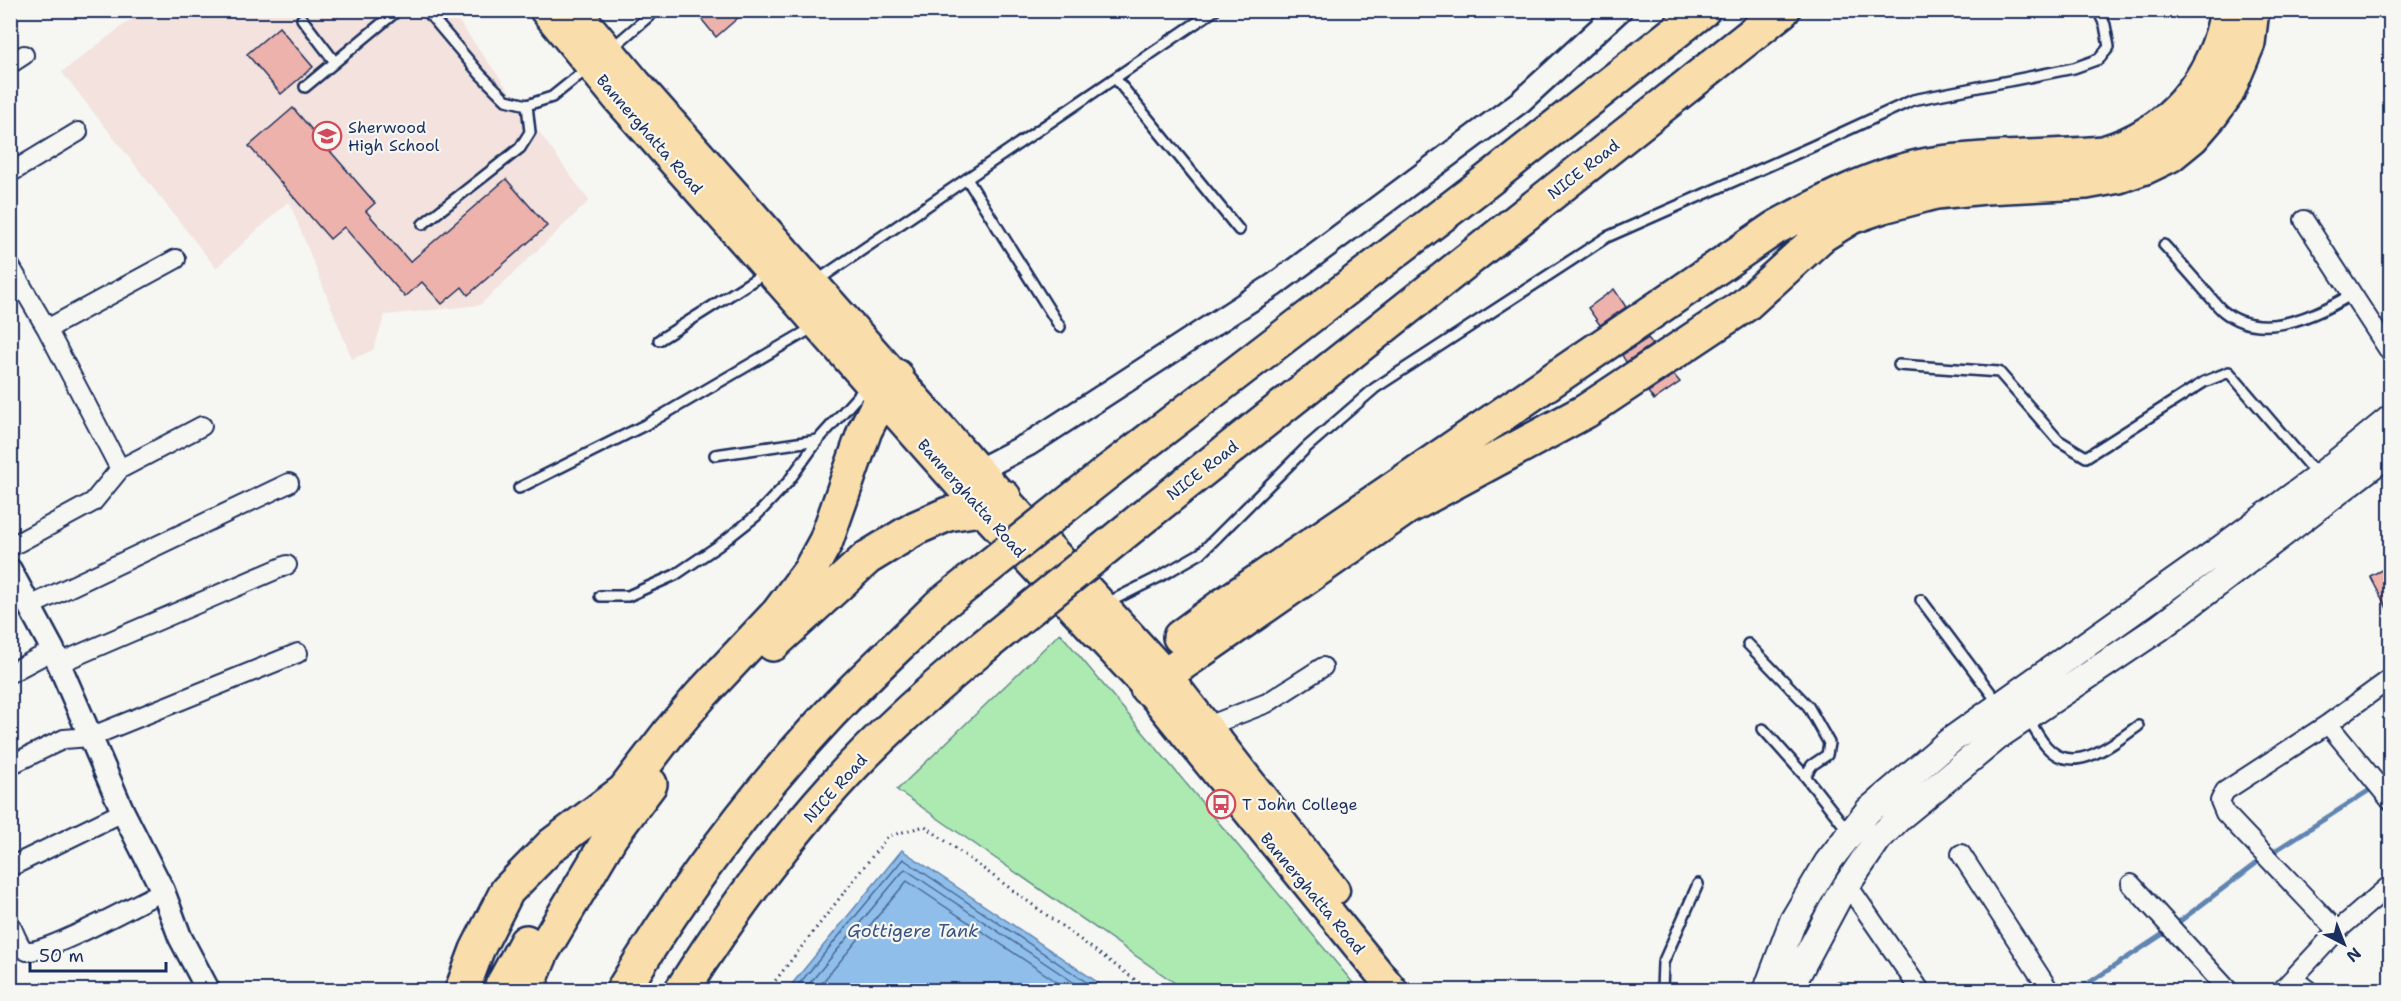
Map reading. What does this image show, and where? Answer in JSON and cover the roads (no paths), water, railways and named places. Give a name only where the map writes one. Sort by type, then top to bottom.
[{"type":"highway","points":[[623,990],[647,950],[717,848],[773,779],[826,718],[939,606],[1110,470],[1479,187],[1703,10]]},
{"type":"highway","name":"NICE Road","points":[[682,990],[718,932],[775,857],[834,786],[915,704],[1146,515],[1783,10]]},
{"type":"highway","points":[[1150,673],[1222,606],[1775,228],[1815,206],[1842,193],[1928,165],[2103,153],[2126,147],[2149,135],[2169,119],[2200,81],[2223,35],[2227,10]]},
{"type":"highway","points":[[1150,673],[1406,508],[1586,411],[1745,305],[1822,235],[1851,217],[1936,192],[2086,182],[2119,176],[2170,155],[2192,137],[2226,93],[2239,68],[2248,43],[2252,10]]},
{"type":"highway","points":[[526,990],[542,952],[611,836],[631,796],[701,695],[779,612],[808,572],[826,541],[883,385]]},
{"type":"highway","points":[[462,990],[477,950],[507,891],[552,845],[631,796],[672,755],[756,660],[867,558],[916,528],[948,514],[992,503]]},
{"type":"highway","points":[[500,990],[524,946],[577,868],[611,836]]},
{"type":"main road","name":"Bannerghatta Road","points":[[544,10],[600,58],[804,290],[883,385],[1150,673],[1208,726],[1414,990]]},
{"type":"main road","name":"Bannerghatta Road","points":[[576,10],[600,58],[770,270],[804,290],[819,324],[883,385],[979,470],[992,503],[1103,605],[1150,673],[1393,990]]},
{"type":"main road","points":[[1794,988],[1847,884],[1878,839],[1900,817],[2001,734],[2016,707],[2319,477],[2391,419]]},
{"type":"main road","points":[[1767,990],[1793,921],[1828,862],[1868,811],[1950,741],[2159,628],[2391,452]]},
{"type":"street","points":[[979,470],[1029,444],[1275,285],[1521,101],[1620,10]]},
{"type":"street","points":[[10,173],[78,132]]},
{"type":"street","points":[[2304,220],[2391,352]]},
{"type":"street","points":[[47,329],[176,259]]},
{"type":"street","points":[[10,266],[47,329],[120,469]]},
{"type":"street","points":[[10,547],[93,502],[120,469],[202,426]]},
{"type":"street","points":[[30,606],[289,483]]},
{"type":"street","points":[[10,673],[287,566]]},
{"type":"street","points":[[10,570],[55,657],[123,812],[163,891],[180,937],[208,990]]},
{"type":"street","points":[[10,765],[64,739],[90,737],[298,653]]},
{"type":"street","points":[[1208,726],[1267,703],[1323,667]]},
{"type":"street","points":[[2337,932],[2225,813],[2220,801],[2225,791],[2328,724],[2391,679]]},
{"type":"street","points":[[2328,724],[2391,800]]},
{"type":"street","points":[[10,867],[123,812]]},
{"type":"street","points":[[1961,854],[2049,990]]},
{"type":"street","points":[[1847,884],[1920,990]]},
{"type":"street","points":[[2130,884],[2228,990]]},
{"type":"street","points":[[2308,990],[2287,985],[2337,932],[2391,885]]},
{"type":"street","points":[[10,924],[22,948],[26,951],[35,950],[75,935],[163,891]]},
{"type":"lane","points":[[305,87],[398,10]]},
{"type":"lane","points":[[426,10],[480,74],[506,100],[527,105],[552,97],[656,10]]},
{"type":"lane","points":[[804,290],[1215,10]]},
{"type":"lane","points":[[1103,605],[1159,577],[1201,552],[1307,447],[1375,388],[1607,237],[1913,100],[2074,68],[2099,59],[2109,47],[2105,25],[2098,10]]},
{"type":"lane","points":[[302,19],[335,62]]},
{"type":"lane","points":[[1115,78],[1239,230]]},
{"type":"lane","points":[[423,224],[520,148],[530,132],[527,105]]},
{"type":"lane","points":[[967,179],[1060,327]]},
{"type":"lane","points":[[2164,245],[2223,311],[2243,322],[2261,326],[2279,325],[2332,306],[2352,294]]},
{"type":"lane","points":[[659,340],[770,270]]},
{"type":"lane","points":[[519,488],[649,423],[819,324]]},
{"type":"lane","points":[[1899,364],[1999,372],[2058,440],[2086,457],[2204,382],[2229,372],[2319,477]]},
{"type":"lane","points":[[600,596],[628,596],[675,575],[718,546],[756,516],[788,482],[818,441],[883,385]]},
{"type":"lane","points":[[715,455],[818,441]]},
{"type":"lane","points":[[1921,600],[2016,707],[2047,748],[2062,757],[2081,758],[2097,754],[2138,726]]},
{"type":"lane","points":[[1748,644],[1808,706],[1829,743],[1827,755],[1812,765],[1805,776]]},
{"type":"lane","points":[[1763,729],[1805,776],[1850,834]]},
{"type":"lane","points":[[1662,990],[1663,963],[1698,884]]},
{"type":"water","name":"Gottigere Tank","points":[[902,850],[1109,990],[787,990]]},
{"type":"waterway","points":[[2078,990],[2163,934],[2259,861],[2390,777]]},
{"type":"waterway","points":[[1838,983],[1878,990]]},
{"type":"place","name":"Sherwood High School","points":[[327,136]]},
{"type":"place","name":"T John College","points":[[1221,804]]}]
